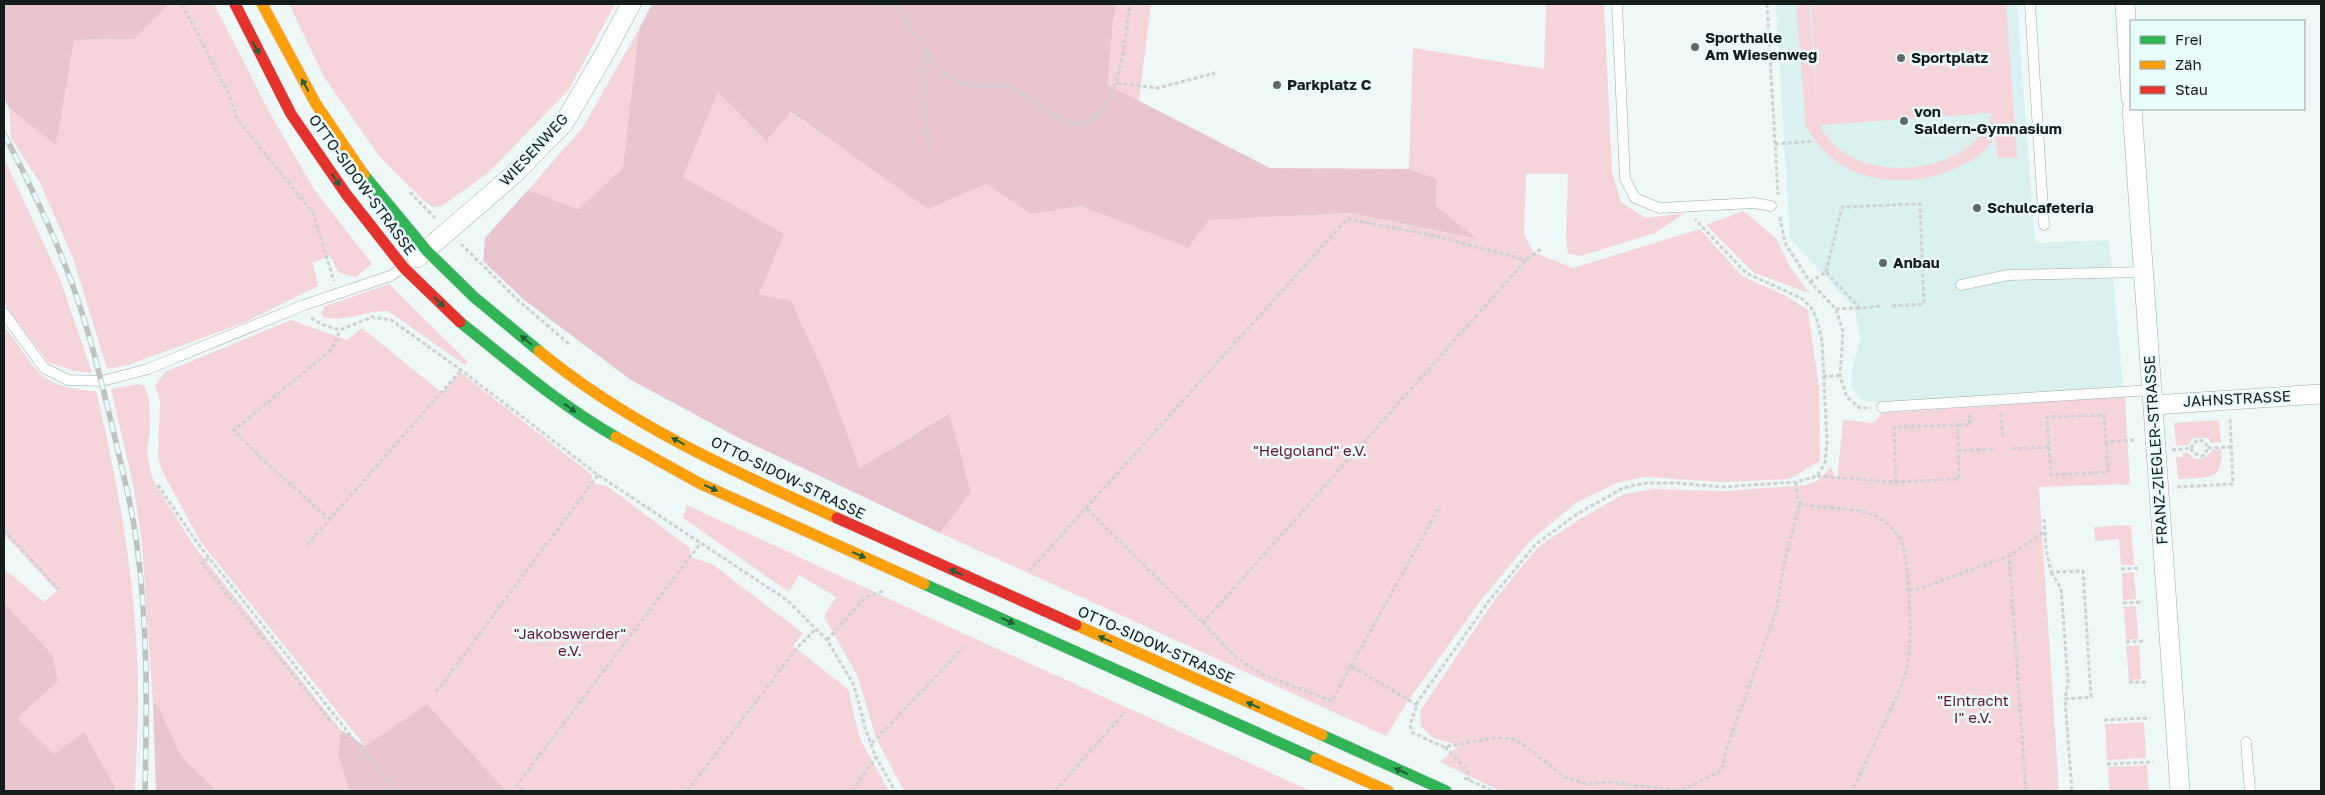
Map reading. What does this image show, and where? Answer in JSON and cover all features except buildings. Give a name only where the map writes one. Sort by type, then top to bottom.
[{"type":"main road","name":"OTTO-SIDOW-STRASSE","points":[[234,4],[291,114],[346,194],[404,268],[454,317],[531,379],[592,424],[699,483],[1388,791]]},
{"type":"main road","name":"OTTO-SIDOW-STRASSE","points":[[262,4],[316,104],[362,172],[427,251],[474,297],[563,371],[614,408],[761,484],[1446,791]]},
{"type":"street","name":"WIESENWEG","points":[[404,268],[427,251],[512,176],[564,122],[605,53],[631,4]]},
{"type":"street","points":[[2125,4],[2130,82]]},
{"type":"street","name":"FRANZ-ZIEGLER-STRASSE","points":[[2132,110],[2180,791]]},
{"type":"street","name":"JAHNSTRASSE","points":[[2153,397],[2228,399],[2321,394]]},
{"type":"lane","points":[[1617,4],[1625,179],[1635,198],[1659,208],[1754,202],[1776,206]]},
{"type":"lane","points":[[2030,4],[2044,225]]},
{"type":"lane","points":[[4,313],[44,368],[68,380],[84,382],[102,381],[143,371],[304,305],[390,276],[404,268]]},
{"type":"lane","points":[[1961,285],[2008,275],[2144,272]]},
{"type":"lane","points":[[1882,408],[2000,401],[2153,397]]},
{"type":"lane","points":[[2246,742],[2250,791]]},
{"type":"path","points":[[182,4],[228,93],[238,120],[313,213],[338,293]]},
{"type":"path","points":[[894,4],[934,63],[948,77],[971,85],[1011,88],[1063,120],[1080,124],[1093,118],[1107,104],[1117,83],[1130,4]]},
{"type":"path","points":[[1767,4],[1775,144],[1776,206],[1785,243],[1810,282],[1836,309],[1843,332],[1840,376],[1847,397],[1860,408],[1882,408]]},
{"type":"path","points":[[924,46],[924,89],[929,150]]},
{"type":"path","points":[[1117,83],[1158,88],[1215,73]]},
{"type":"path","points":[[1775,144],[1814,141]]},
{"type":"path","points":[[409,192],[519,301],[563,338],[573,349]]},
{"type":"path","points":[[1810,282],[1826,272],[1842,207],[1920,204],[1924,304],[1890,306]]},
{"type":"path","points":[[1029,571],[1347,219],[1434,236],[1526,260]]},
{"type":"path","points":[[1694,219],[1746,274],[1801,298],[1810,306],[1816,317],[1822,341],[1827,442],[1825,463],[1817,476]]},
{"type":"path","points":[[1203,623],[1526,260],[1542,248]]},
{"type":"path","points":[[1826,272],[1860,308]]},
{"type":"path","points":[[304,305],[310,317],[321,324],[340,330],[372,317],[387,318],[461,370],[598,475],[787,600],[827,640],[854,684],[866,731],[876,757],[895,791]]},
{"type":"path","points":[[1836,309],[1880,306]]},
{"type":"path","points":[[330,520],[262,459],[234,430],[331,350],[340,330]]},
{"type":"path","points":[[307,545],[461,370]]},
{"type":"path","points":[[1823,376],[1840,376]]},
{"type":"path","points":[[2159,489],[2233,484],[2228,399]]},
{"type":"path","points":[[2000,401],[2003,440]]},
{"type":"path","points":[[1896,482],[1894,427],[1970,425],[1969,403]]},
{"type":"path","points":[[2104,415],[2108,472],[2051,475],[2049,447],[2048,417],[2104,415]]},
{"type":"path","points":[[1469,780],[1467,770],[1444,747],[1413,732],[1410,726],[1417,705],[1489,601],[1536,544],[1577,514],[1623,488],[1645,483],[1678,483],[1723,487],[1796,482],[1817,476],[1896,482],[1959,479],[1958,425]]},
{"type":"path","points":[[2106,442],[2135,440]]},
{"type":"path","points":[[2172,450],[2191,448],[2197,440],[2207,443],[2208,448],[2206,453],[2197,456],[2191,448]]},
{"type":"path","points":[[2012,448],[2049,447]]},
{"type":"path","points":[[2208,448],[2232,447]]},
{"type":"path","points":[[1958,451],[1994,449]]},
{"type":"path","points":[[436,692],[598,475]]},
{"type":"path","points":[[1444,747],[1494,738],[1513,739],[1523,744],[1565,777],[1587,784],[1608,782],[1683,791],[1721,770],[1729,742],[1776,612],[1784,564],[1800,502],[1796,482]]},
{"type":"path","points":[[158,485],[209,558],[395,791]]},
{"type":"path","points":[[1800,502],[1810,506],[1856,510],[1873,516],[1887,523],[1900,539],[1909,590],[1908,662],[1898,695],[1852,791]]},
{"type":"path","points":[[1087,509],[1236,657],[1261,674],[1332,700],[1440,506]]},
{"type":"path","points":[[2044,519],[2044,531],[2051,572],[2061,588],[2068,682],[2065,699],[2072,791]]},
{"type":"path","points":[[4,530],[58,589]]},
{"type":"path","points":[[1909,590],[1918,589],[2009,556],[2044,531]]},
{"type":"path","points":[[523,791],[517,785],[700,544]]},
{"type":"path","points":[[2009,556],[2026,791]]},
{"type":"path","points":[[209,558],[202,563],[332,723]]},
{"type":"path","points":[[2121,569],[2140,568]]},
{"type":"path","points":[[2051,572],[2083,571],[2091,697],[2065,699]]},
{"type":"path","points":[[827,640],[865,598],[883,591]]},
{"type":"path","points":[[2124,603],[2142,602]]},
{"type":"path","points":[[687,791],[796,648],[817,628]]},
{"type":"path","points":[[2126,642],[2145,641]]},
{"type":"path","points":[[872,743],[964,647]]},
{"type":"path","points":[[1352,666],[1417,705]]},
{"type":"path","points":[[2129,682],[2148,682]]},
{"type":"path","points":[[1056,791],[1125,712]]},
{"type":"path","points":[[2104,720],[2150,718]]},
{"type":"path","points":[[852,791],[876,757]]},
{"type":"path","points":[[2107,764],[2153,762]]},
{"type":"path","points":[[1460,776],[1493,791]]},
{"type":"shaded area","points":[[4,4],[169,4],[135,39],[74,40],[56,145],[9,108],[4,99]]},
{"type":"shaded area","points":[[652,4],[1117,4],[1113,22],[1108,85],[1270,168],[1409,169],[1437,179],[1436,206],[1477,239],[1351,213],[1209,220],[1188,248],[1081,206],[1031,214],[986,184],[928,209],[791,112],[766,141],[718,92],[683,177],[784,234],[759,294],[791,301],[827,379],[860,468],[949,413],[971,492],[940,533],[737,437],[631,380],[523,299],[483,261],[485,238],[528,190],[578,209],[623,168],[639,29]]},
{"type":"shaded area","name":"von Saldern-Gymnasium","points":[[1776,4],[2017,4],[2035,243],[2109,240],[2123,386],[1882,403],[1862,400],[1851,387],[1852,370],[1860,339],[1855,309],[1790,238]]},
{"type":"shaded area","points":[[4,603],[52,654],[58,681],[17,718],[54,754],[84,732],[115,787],[114,791],[4,791]]},
{"type":"shaded area","points":[[153,703],[158,706],[182,757],[217,791],[156,791]]},
{"type":"shaded area","points":[[427,704],[506,791],[349,791],[338,754],[341,730],[365,746]]},
{"type":"green space","points":[[169,4],[214,4],[272,117],[314,189],[372,264],[356,277],[339,273],[330,256],[313,263],[318,286],[243,323],[128,365],[107,369],[73,258],[39,181],[11,138],[9,108],[56,144],[74,40],[135,39]]},
{"type":"green space","points":[[289,4],[615,4],[568,91],[488,173],[442,206],[433,207],[424,201],[379,156],[324,77]]},
{"type":"green space","points":[[1117,4],[1151,4],[1139,101],[1108,85],[1113,22]]},
{"type":"green space","name":"\"Helgoland\" e.V.","points":[[1546,4],[1604,4],[1612,172],[1621,202],[1645,218],[1685,213],[1655,233],[1581,256],[1568,254],[1566,236],[1568,174],[1526,174],[1524,235],[1533,252],[1573,268],[1700,229],[1742,276],[1786,296],[1808,310],[1819,388],[1820,461],[1789,479],[1722,482],[1645,477],[1619,482],[1576,503],[1531,540],[1482,599],[1410,698],[1386,736],[940,533],[971,492],[948,413],[860,468],[827,379],[759,294],[683,177],[718,92],[766,141],[790,112],[928,208],[986,184],[1031,214],[1081,206],[1188,248],[1209,220],[1351,213],[1476,239],[1436,206],[1437,179],[1409,169],[1413,48],[1544,69]]},
{"type":"green space","name":"Sportplatz","points":[[1796,4],[1809,4],[1818,119],[1811,4],[2006,4],[2017,158],[1998,158],[1995,137],[1984,151],[1974,158],[1937,175],[1894,180],[1872,177],[1852,170],[1834,160],[1818,145],[1806,126]],"holes":[[[1992,113],[1991,118],[1979,137],[1955,155],[1935,163],[1913,167],[1890,168],[1869,164],[1849,156],[1832,143],[1820,125]]]},
{"type":"green space","points":[[639,29],[624,168],[578,209],[528,190],[583,127]]},
{"type":"green space","points":[[4,158],[60,279],[92,373],[74,371],[48,362],[4,304]]},
{"type":"green space","points":[[1743,211],[1776,238],[1789,265],[1809,293],[1754,273],[1706,225]]},
{"type":"green space","points":[[389,284],[468,362],[465,365],[388,311],[333,319],[325,318],[321,313],[325,306]]},
{"type":"green space","name":"\"Jakobswerder\" e.V.","points":[[291,320],[347,340],[362,328],[442,393],[460,372],[592,475],[591,483],[607,486],[690,548],[691,557],[712,564],[803,633],[793,646],[848,689],[860,739],[889,791],[506,791],[427,704],[365,746],[200,541],[161,469],[158,455],[160,400],[155,386],[165,372]]},
{"type":"green space","points":[[4,326],[32,364],[49,380],[76,389],[96,391],[120,504],[135,619],[138,696],[135,791],[114,791],[115,787],[54,755],[16,718],[52,654],[4,603],[4,569],[44,602],[57,591],[4,534]]},
{"type":"green space","points":[[139,384],[145,387],[149,400],[150,429],[147,452],[151,474],[156,485],[194,546],[341,730],[338,754],[349,791],[217,791],[182,757],[158,706],[153,703],[142,543],[134,489],[111,389]]},
{"type":"green space","name":"\"Eintracht I\" e.V.","points":[[2125,397],[2130,484],[2039,487],[2059,791],[1500,791],[1440,762],[1459,745],[1433,738],[1421,726],[1420,711],[1493,602],[1538,547],[1580,519],[1624,494],[1655,489],[1723,491],[1806,485],[1819,480],[1831,467],[1837,481],[1843,420],[1874,423],[1882,413]]},
{"type":"green space","points":[[2219,420],[2221,442],[2210,443],[2208,438],[2193,438],[2188,445],[2176,446],[2174,423]]},
{"type":"green space","points":[[2221,449],[2221,460],[2216,473],[2204,478],[2178,479],[2176,457],[2183,457],[2183,453],[2188,453],[2195,459],[2201,459],[2212,450]]},
{"type":"green space","points":[[687,505],[980,641],[1311,791],[904,791],[876,738],[857,675],[824,617],[836,597],[799,575],[789,592],[683,518]]},
{"type":"green space","points":[[2131,525],[2134,565],[2121,565],[2119,539],[2095,541],[2094,527]]},
{"type":"green space","points":[[2134,572],[2136,599],[2123,600],[2122,573]]},
{"type":"green space","points":[[2136,606],[2138,639],[2126,640],[2124,607]]},
{"type":"green space","points":[[2139,645],[2141,679],[2129,680],[2126,646]]},
{"type":"green space","points":[[2144,722],[2146,758],[2107,760],[2105,724]]},
{"type":"green space","points":[[2147,765],[2149,791],[2109,791],[2108,767]]},
{"type":"railway","points":[[4,134],[42,210],[74,289],[96,363],[128,492],[141,576],[145,637],[145,791]]},
{"type":"traffic: fast","points":[[364,175],[427,251],[474,297],[539,351]]},
{"type":"traffic: fast","points":[[460,322],[555,397],[616,437]]},
{"type":"traffic: fast","points":[[924,584],[1316,759]]},
{"type":"traffic: fast","points":[[1322,735],[1446,791]]},
{"type":"traffic: slow","points":[[262,4],[316,104],[364,175]]},
{"type":"traffic: slow","points":[[539,351],[573,377],[645,424],[720,464],[837,518]]},
{"type":"traffic: slow","points":[[616,437],[699,483],[924,584]]},
{"type":"traffic: slow","points":[[1076,625],[1322,735]]},
{"type":"traffic: slow","points":[[1316,759],[1388,791]]},
{"type":"traffic: jam","points":[[235,4],[291,114],[346,194],[404,268],[460,322]]},
{"type":"traffic: jam","points":[[837,518],[1076,625]]},
{"type":"place","name":"Sporthalle Am Wiesenweg","points":[[1695,47]]},
{"type":"place","name":"Sportplatz","points":[[1901,58]]},
{"type":"place","name":"Parkplatz C","points":[[1277,85]]},
{"type":"place","name":"von Saldern-Gymnasium","points":[[1904,121]]},
{"type":"place","name":"Schulcafeteria","points":[[1977,208]]},
{"type":"place","name":"Anbau","points":[[1883,263]]}]
